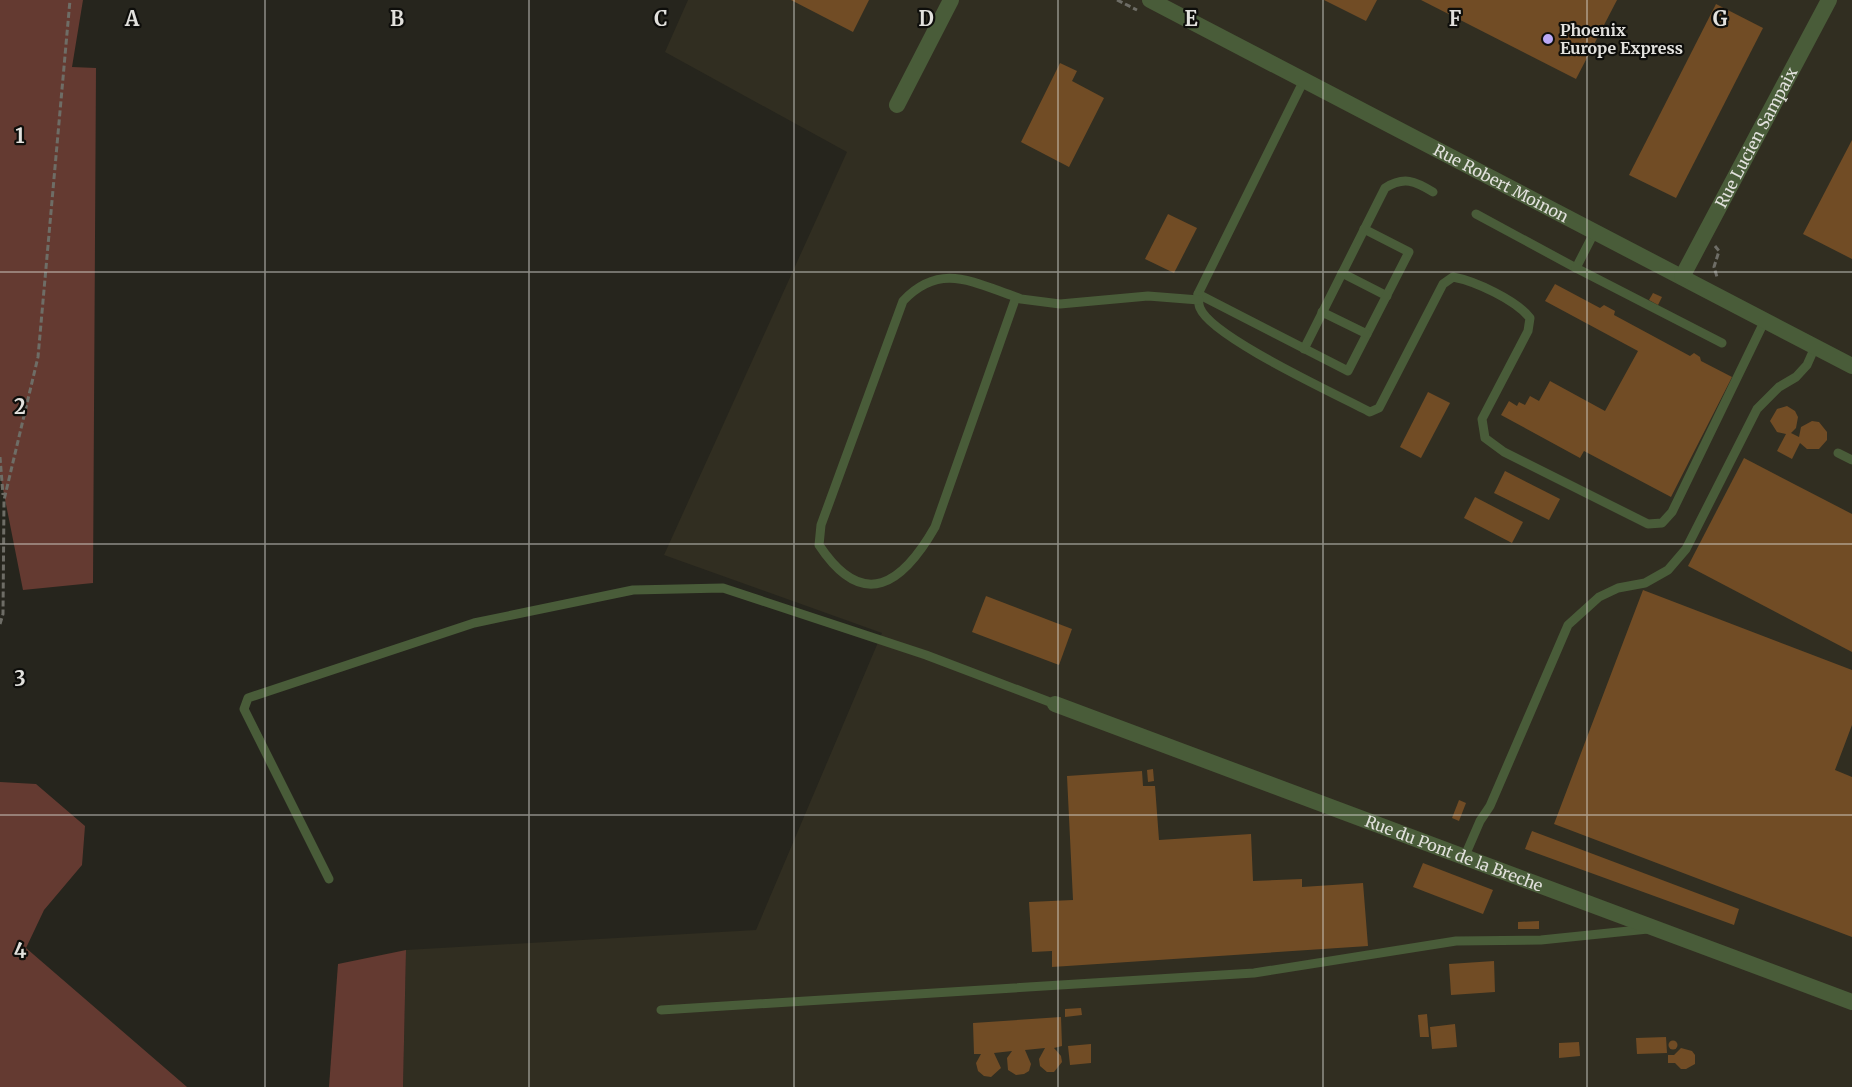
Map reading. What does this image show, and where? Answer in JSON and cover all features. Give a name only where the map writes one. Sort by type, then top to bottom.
[{"type":"street","points":[[897,105],[951,0]]},
{"type":"street","name":"Rue Robert Moinon","points":[[1150,0],[1852,366]]},
{"type":"street","name":"Rue Lucien Sampaix","points":[[1682,277],[1829,0]]},
{"type":"street","name":"Rue du Pont de la Breche","points":[[1055,704],[1651,929],[1852,1002]]},
{"type":"lane","points":[[1304,80],[1198,297],[1200,309],[1212,323],[1237,341],[1370,412],[1379,408],[1443,284],[1453,277],[1468,280],[1523,309],[1530,318],[1528,331],[1482,419],[1485,438],[1504,452],[1648,524],[1662,523],[1672,512],[1765,320]]},
{"type":"lane","points":[[1304,349],[1385,188],[1395,181],[1414,181],[1433,192]]},
{"type":"lane","points":[[1476,214],[1722,343]]},
{"type":"lane","points":[[1016,297],[935,526],[919,555],[908,568],[880,583],[862,583],[844,577],[819,545],[820,525],[903,301],[914,289],[947,276],[1016,297],[1060,304],[1148,296],[1198,297],[1348,371],[1409,252],[1364,229]]},
{"type":"lane","points":[[1576,268],[1595,231]]},
{"type":"lane","points":[[1342,273],[1387,296]]},
{"type":"lane","points":[[1322,312],[1367,334]]},
{"type":"lane","points":[[1464,858],[1480,821],[1490,806],[1568,626],[1599,597],[1618,588],[1645,583],[1668,570],[1686,549],[1757,409],[1779,387],[1796,377],[1807,365],[1815,347]]},
{"type":"lane","points":[[1838,453],[1852,460]]},
{"type":"lane","points":[[329,879],[244,709],[248,698],[474,623],[633,590],[723,588],[926,655],[1055,704]]},
{"type":"lane","points":[[661,1010],[1254,973],[1456,941],[1541,940],[1651,929]]},
{"type":"path","points":[[4,500],[38,357],[70,0]]},
{"type":"path","points":[[0,457],[4,500],[3,614],[0,624]]},
{"type":"shaded area","points":[[0,0],[83,0],[72,67],[96,68],[93,583],[23,590],[0,474]]},
{"type":"shaded area","points":[[688,0],[1852,0],[1852,1087],[403,1087],[406,950],[756,930],[882,633],[664,555],[847,152],[665,52]]},
{"type":"shaded area","points":[[0,782],[36,784],[85,826],[82,865],[44,910],[26,948],[187,1087],[0,1087]]},
{"type":"shaded area","points":[[406,950],[403,1087],[329,1087],[338,964]]},
{"type":"building","points":[[791,0],[869,0],[853,32]]},
{"type":"building","points":[[1324,0],[1377,0],[1366,21]]},
{"type":"building","name":"Phoenix Europe Express","points":[[1421,0],[1617,0],[1576,79]]},
{"type":"building","points":[[1716,4],[1763,28],[1676,198],[1629,175]]},
{"type":"building","points":[[1060,63],[1077,71],[1072,81],[1104,98],[1069,167],[1021,142]]},
{"type":"building","points":[[1852,140],[1852,259],[1803,234]]},
{"type":"building","points":[[1168,214],[1197,228],[1174,273],[1145,259]]},
{"type":"building","points":[[1555,284],[1600,308],[1604,305],[1615,311],[1614,315],[1690,356],[1694,353],[1700,357],[1701,361],[1732,377],[1671,497],[1584,451],[1580,458],[1501,415],[1509,401],[1517,406],[1519,402],[1525,405],[1530,396],[1539,401],[1550,381],[1605,411],[1638,351],[1545,301]]},
{"type":"building","points":[[1653,293],[1662,297],[1658,305],[1649,300]]},
{"type":"building","points":[[1428,392],[1450,403],[1421,458],[1400,447]]},
{"type":"building","points":[[1787,406],[1795,411],[1798,417],[1796,428],[1791,433],[1799,437],[1801,427],[1812,421],[1819,422],[1827,432],[1827,440],[1819,449],[1807,449],[1800,443],[1792,459],[1777,451],[1786,434],[1777,432],[1770,421],[1777,409]]},
{"type":"building","points":[[1744,458],[1852,514],[1852,652],[1688,566]]},
{"type":"building","points":[[1505,471],[1560,499],[1549,520],[1494,493]]},
{"type":"building","points":[[1475,497],[1523,522],[1512,543],[1464,518]]},
{"type":"building","points":[[1643,590],[1852,670],[1852,725],[1835,770],[1852,777],[1852,937],[1554,824]]},
{"type":"building","points":[[986,596],[1072,629],[1059,665],[972,632]]},
{"type":"building","points":[[1153,769],[1154,781],[1148,782],[1147,770]]},
{"type":"building","points":[[1142,771],[1143,786],[1155,786],[1159,840],[1251,834],[1253,881],[1302,879],[1302,887],[1363,883],[1368,946],[1052,967],[1052,951],[1032,952],[1029,902],[1073,900],[1067,776]]},
{"type":"building","points":[[1459,800],[1466,803],[1459,821],[1452,818]]},
{"type":"building","points":[[1532,831],[1739,909],[1734,925],[1525,849]]},
{"type":"building","points":[[1423,863],[1493,890],[1483,914],[1413,887]]},
{"type":"building","points":[[1539,921],[1539,929],[1518,929],[1518,922]]},
{"type":"building","points":[[1494,961],[1495,992],[1451,995],[1449,964]]},
{"type":"building","points":[[1081,1008],[1082,1015],[1065,1017],[1065,1009]]},
{"type":"building","points":[[1427,1014],[1429,1037],[1420,1037],[1418,1015]]},
{"type":"building","points":[[1061,1017],[1062,1046],[1054,1048],[1061,1056],[1062,1062],[1054,1072],[1047,1072],[1040,1066],[1039,1059],[1045,1048],[1025,1050],[1031,1064],[1029,1071],[1024,1074],[1016,1075],[1008,1070],[1007,1058],[1012,1051],[994,1053],[1001,1068],[991,1077],[984,1076],[978,1071],[976,1063],[981,1054],[974,1054],[973,1023]]},
{"type":"building","points":[[1455,1024],[1457,1047],[1432,1049],[1430,1027]]},
{"type":"building","points":[[1666,1037],[1667,1053],[1637,1054],[1636,1038]]},
{"type":"building","points":[[1673,1040],[1678,1045],[1673,1050],[1668,1045]]},
{"type":"building","points":[[1579,1042],[1580,1056],[1559,1058],[1559,1043]]},
{"type":"building","points":[[1091,1044],[1091,1063],[1070,1065],[1068,1046]]},
{"type":"building","points":[[1681,1048],[1692,1051],[1695,1055],[1695,1064],[1686,1069],[1681,1069],[1675,1063],[1668,1063],[1668,1055],[1674,1055]]},
{"type":"place","name":"Phoenix Europe Express","points":[[1548,39]]}]
